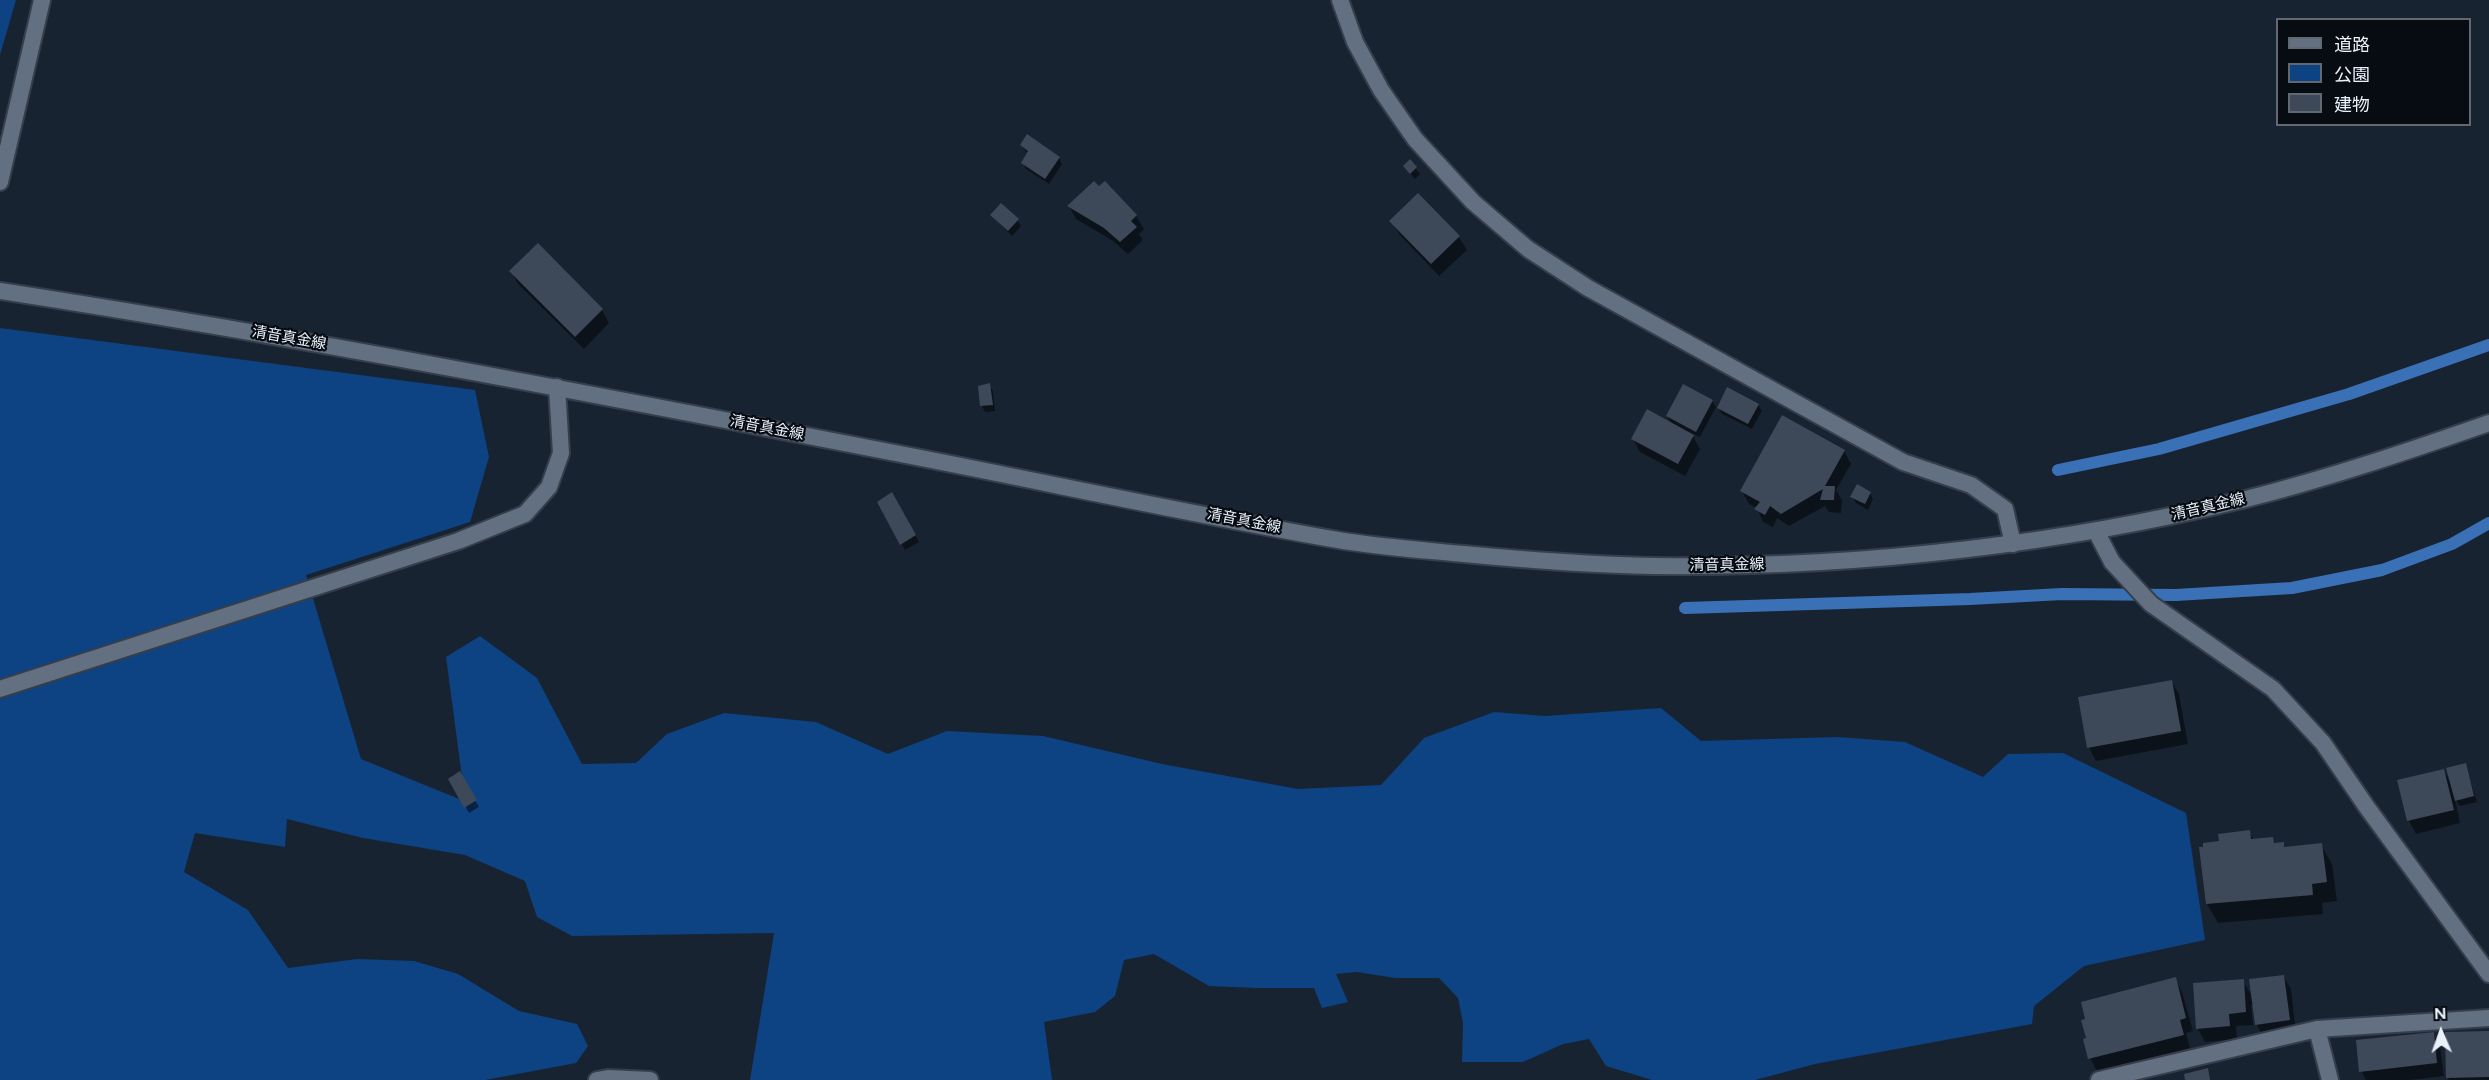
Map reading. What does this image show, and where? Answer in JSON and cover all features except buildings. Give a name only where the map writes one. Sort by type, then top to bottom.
[{"type":"street","points":[[0,182],[42,0]]},
{"type":"street","points":[[1340,0],[1355,42],[1381,90],[1415,139],[1473,202],[1528,249],[1588,288],[1903,462],[1971,486],[2005,509],[2013,544]]},
{"type":"street","name":"清音真金線","points":[[0,291],[194,321],[557,387],[1343,541],[1542,561],[1650,566],[1742,566],[1838,562],[2013,544],[2096,531],[2197,510],[2292,486],[2407,452],[2489,423]]},
{"type":"street","points":[[0,689],[458,542],[525,514],[549,487],[561,453],[557,387]]},
{"type":"street","points":[[2096,531],[2112,562],[2151,604],[2273,689],[2323,743],[2366,806],[2489,974]]},
{"type":"street","points":[[2099,1080],[2317,1029],[2489,1018]]},
{"type":"street","points":[[2317,1029],[2330,1080]]},
{"type":"street","points":[[597,1080],[609,1078],[650,1080]]},
{"type":"green space","points":[[0,0],[16,0],[0,55]]},
{"type":"green space","points":[[0,328],[475,390],[489,457],[470,522],[306,575],[361,759],[459,799],[462,777],[446,657],[480,636],[537,678],[582,764],[636,763],[667,734],[724,713],[816,722],[888,754],[947,731],[1043,736],[1162,764],[1298,789],[1381,785],[1424,738],[1494,712],[1545,716],[1661,708],[1701,741],[1838,737],[1905,742],[1983,777],[2008,754],[2063,753],[2186,813],[2205,940],[2084,966],[2034,1006],[2032,1024],[1815,1064],[1755,1080],[1652,1080],[1606,1066],[1589,1039],[1563,1044],[1523,1062],[1462,1062],[1463,1023],[1458,998],[1439,978],[1395,978],[1357,972],[1336,974],[1348,1002],[1322,1008],[1314,988],[1209,986],[1154,954],[1124,960],[1115,996],[1095,1012],[1044,1022],[1052,1080],[750,1080],[774,933],[572,936],[537,917],[525,881],[465,855],[363,838],[287,819],[285,847],[195,833],[184,872],[248,910],[288,968],[357,959],[414,961],[458,974],[519,1011],[577,1024],[588,1046],[576,1063],[485,1080],[0,1080]]},
{"type":"waterway","points":[[2058,470],[2159,449],[2349,394],[2489,345]]},
{"type":"waterway","points":[[1685,608],[2062,594],[2176,595],[2292,588],[2382,570],[2452,544],[2489,523]]}]
